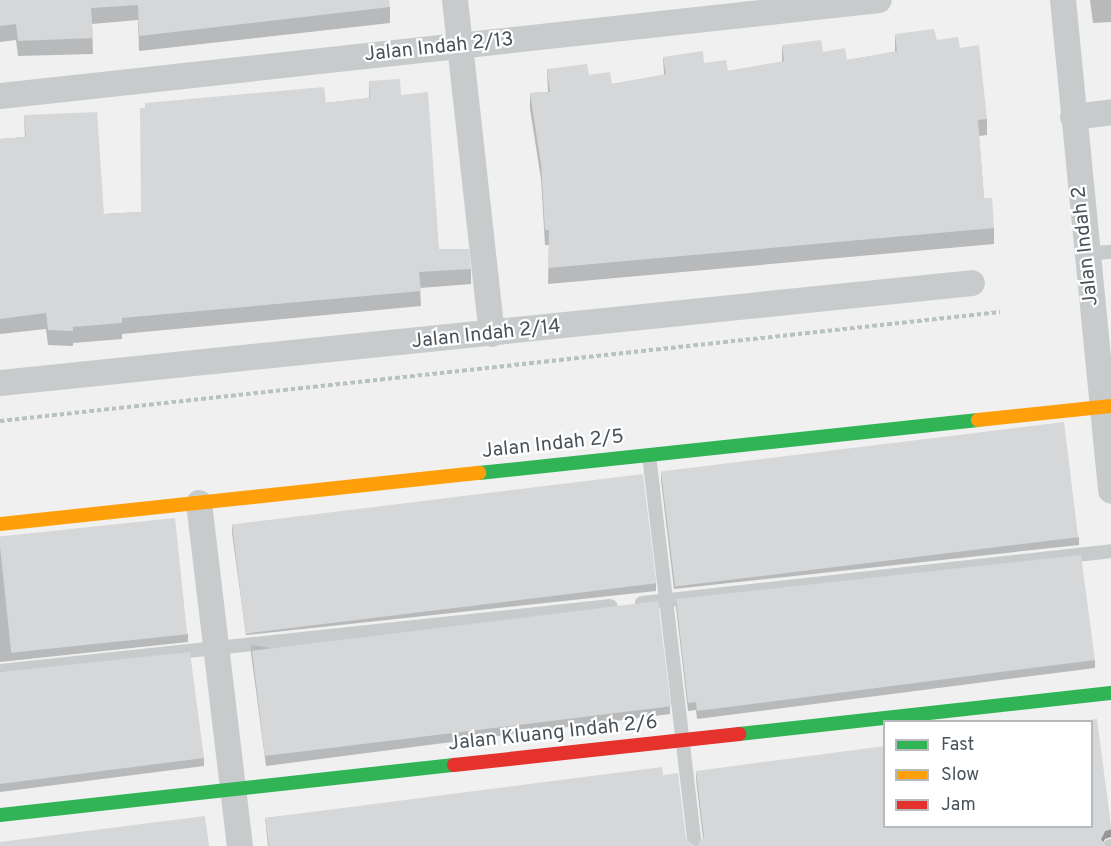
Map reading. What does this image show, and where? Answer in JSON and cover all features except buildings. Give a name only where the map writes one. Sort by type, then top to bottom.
[{"type":"street","points":[[455,0],[492,334]]},
{"type":"street","name":"Jalan Indah 2/13","points":[[0,96],[879,0]]},
{"type":"street","name":"Jalan Indah 2","points":[[1063,0],[1086,254],[1107,406],[1111,491]]},
{"type":"street","points":[[1073,117],[1111,112]]},
{"type":"street","name":"Jalan Indah 2/14","points":[[0,383],[972,283]]},
{"type":"street","name":"Jalan Indah 2/5","points":[[0,524],[1107,406]]},
{"type":"street","points":[[199,503],[240,846]]},
{"type":"street","name":"Jalan Kluang Indah 2/6","points":[[0,815],[1111,693]]},
{"type":"lane","points":[[1086,254],[1111,252]]},
{"type":"lane","points":[[649,455],[695,846]]},
{"type":"lane","points":[[0,671],[1111,551]]},
{"type":"path","points":[[0,422],[1000,312]]},
{"type":"traffic: fast","points":[[479,473],[978,420]]},
{"type":"traffic: fast","points":[[739,734],[1111,693]]},
{"type":"traffic: fast","points":[[0,815],[454,765]]},
{"type":"traffic: slow","points":[[978,420],[1111,406]]},
{"type":"traffic: slow","points":[[0,524],[479,473]]},
{"type":"traffic: jam","points":[[454,765],[739,734]]}]
